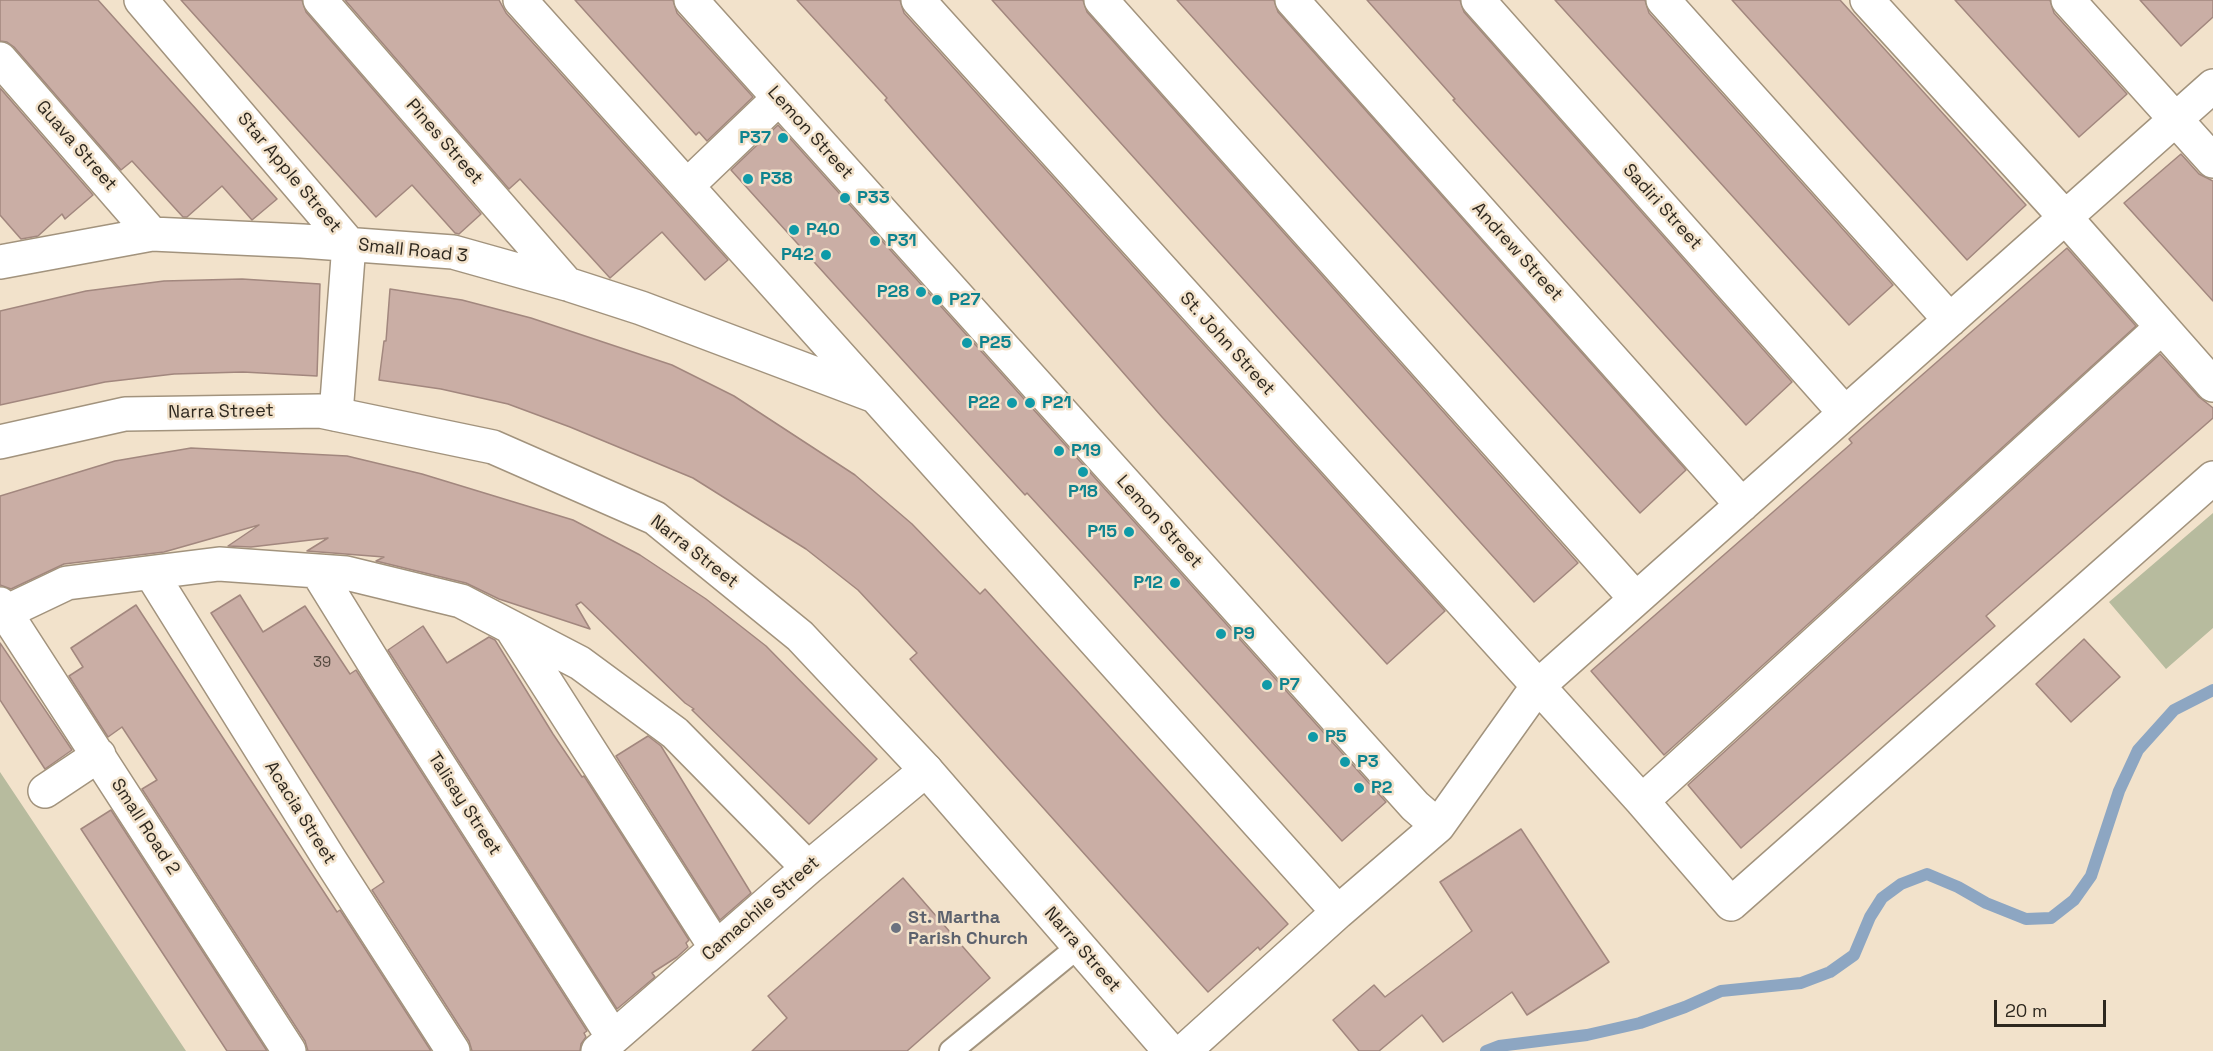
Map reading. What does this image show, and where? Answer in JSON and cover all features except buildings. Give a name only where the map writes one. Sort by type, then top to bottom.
[{"type":"street","name":"Star Apple Street","points":[[141,0],[349,244],[336,414]]},
{"type":"street","name":"Pines Street","points":[[320,0],[567,284]]},
{"type":"street","points":[[520,0],[1338,912]]},
{"type":"street","name":"Lemon Street","points":[[691,0],[1415,806],[1438,826]]},
{"type":"street","name":"St. John Street","points":[[918,0],[1642,801],[1731,904],[2213,478]]},
{"type":"street","points":[[1101,0],[1636,599]]},
{"type":"street","name":"Andrew Street","points":[[1292,0],[1742,505]]},
{"type":"street","name":"Sadiri Street","points":[[1478,0],[1845,413]]},
{"type":"street","points":[[1663,0],[1950,320]]},
{"type":"street","points":[[1867,0],[2065,217],[2213,385]]},
{"type":"street","points":[[2068,0],[2213,160]]},
{"type":"street","name":"Guava Street","points":[[0,59],[152,234]]},
{"type":"street","points":[[1184,1051],[1338,912],[1438,826],[1537,687],[2213,86]]},
{"type":"street","points":[[687,186],[779,98]]},
{"type":"street","name":"Small Road 3","points":[[0,262],[152,234],[453,252],[567,284],[641,308],[877,397]]},
{"type":"street","points":[[1642,801],[2162,327]]},
{"type":"street","name":"Narra Street","points":[[0,442],[125,414],[320,411],[493,447],[655,518],[800,636],[926,770],[1170,1051]]},
{"type":"street","points":[[3,608],[67,583],[219,564],[346,573],[461,601],[580,663],[675,733],[808,868]]},
{"type":"street","name":"Talisay Street","points":[[317,571],[605,1044]]},
{"type":"street","name":"Acacia Street","points":[[151,573],[330,860],[453,1051]]},
{"type":"street","name":"Small Road 2","points":[[3,608],[289,1051]]},
{"type":"street","points":[[512,627],[716,948]]},
{"type":"street","points":[[45,791],[99,755]]},
{"type":"street","name":"Camachile Street","points":[[605,1044],[808,868],[926,770]]},
{"type":"lane","points":[[951,1051],[1079,946]]},
{"type":"green space","points":[[2213,513],[2213,628],[2166,669],[2109,602]]},
{"type":"green space","points":[[0,772],[186,1051],[0,1051]]},
{"type":"waterway","points":[[1486,1051],[1499,1046],[1587,1035],[1640,1023],[1721,991],[1801,983],[1830,972],[1854,955],[1870,917],[1882,898],[1901,884],[1927,874],[1958,887],[1986,903],[2026,919],[2051,918],[2074,900],[2091,876],[2119,791],[2138,750],[2174,710],[2213,690]]},
{"type":"place","name":"P37","points":[[783,138]]},
{"type":"place","name":"P38","points":[[748,179]]},
{"type":"place","name":"P33","points":[[845,198]]},
{"type":"place","name":"P40","points":[[794,230]]},
{"type":"place","name":"P31","points":[[875,241]]},
{"type":"place","name":"P42","points":[[826,255]]},
{"type":"place","name":"P28","points":[[921,292]]},
{"type":"place","name":"P27","points":[[937,300]]},
{"type":"place","name":"P25","points":[[967,343]]},
{"type":"place","name":"P22","points":[[1012,403]]},
{"type":"place","name":"P21","points":[[1030,403]]},
{"type":"place","name":"P19","points":[[1059,451]]},
{"type":"place","name":"P18","points":[[1083,472]]},
{"type":"place","name":"P15","points":[[1129,532]]},
{"type":"place","name":"P12","points":[[1175,583]]},
{"type":"place","name":"P9","points":[[1221,634]]},
{"type":"place","name":"P7","points":[[1267,685]]},
{"type":"place","name":"P5","points":[[1313,737]]},
{"type":"place","name":"P3","points":[[1345,762]]},
{"type":"place","name":"P2","points":[[1359,788]]},
{"type":"place","name":"St. Martha Parish Church","points":[[896,928]]}]
